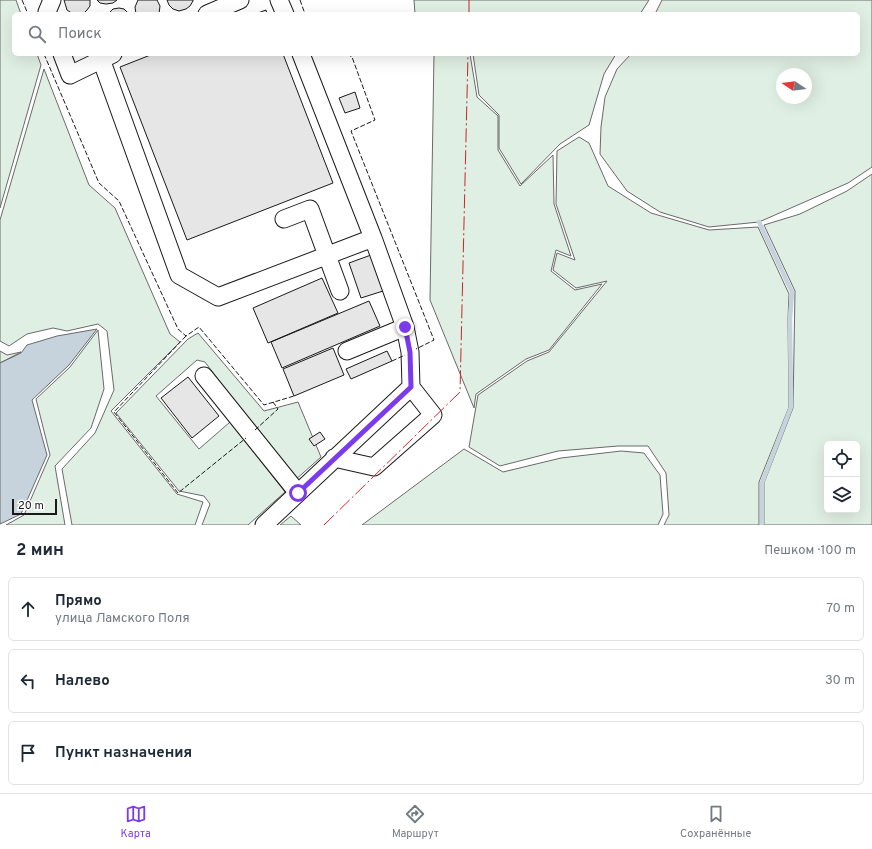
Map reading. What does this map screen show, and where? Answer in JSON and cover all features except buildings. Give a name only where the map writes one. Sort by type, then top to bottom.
[{"type":"street","points":[[47,12],[52,0]]},
{"type":"street","points":[[212,12],[240,0]]},
{"type":"street","points":[[279,0],[284,12]]},
{"type":"street","points":[[63,56],[70,75],[107,57],[180,275],[218,297],[373,238]]},
{"type":"street","points":[[302,56],[373,238],[405,327],[410,352],[411,387],[433,415],[374,467],[334,458]]},
{"type":"street","points":[[284,219],[310,209],[340,291]]},
{"type":"street","points":[[347,351],[405,327]]},
{"type":"street","points":[[204,376],[298,493]]},
{"type":"street","points":[[264,525],[411,387]]},
{"type":"green space","points":[[0,0],[16,0],[20,12],[12,12],[12,56],[38,56],[41,65],[0,208]]},
{"type":"green space","points":[[414,0],[649,0],[641,12],[415,12]]},
{"type":"green space","points":[[662,0],[872,0],[872,167],[848,183],[759,222],[709,227],[660,212],[627,191],[600,154],[601,127],[605,97],[617,69],[629,56],[860,56],[860,12],[656,12]]},
{"type":"green space","points":[[434,56],[470,56],[477,97],[498,116],[498,150],[520,186],[553,155],[554,204],[571,256],[556,250],[551,271],[575,290],[602,284],[549,350],[526,359],[476,394],[474,408],[430,300]]},
{"type":"green space","points":[[473,56],[615,56],[604,74],[589,125],[560,144],[521,184],[499,148],[499,115],[479,95]]},
{"type":"green space","points":[[44,69],[89,185],[115,208],[170,334],[180,342],[111,411],[177,494],[203,502],[195,525],[72,525],[62,469],[95,433],[114,390],[107,331],[98,324],[67,331],[53,328],[27,334],[9,346],[0,341],[0,220]]},
{"type":"green space","points":[[579,137],[589,143],[608,186],[651,213],[709,230],[758,227],[789,294],[789,407],[759,482],[759,525],[664,525],[669,515],[666,473],[648,446],[618,446],[558,451],[500,466],[469,447],[478,395],[527,361],[549,352],[607,281],[576,288],[553,270],[557,253],[575,260],[556,204],[557,151]]},
{"type":"green space","points":[[872,174],[872,525],[764,525],[764,483],[793,408],[795,291],[764,225],[800,214],[847,191]]},
{"type":"green space","points":[[98,330],[104,389],[91,428],[55,466],[65,525],[6,525],[24,515],[50,455],[36,399],[70,367]]},
{"type":"green space","points":[[198,333],[264,411],[298,402],[321,457],[294,481],[205,362],[197,360],[156,396],[199,449],[230,422],[285,492],[248,525],[202,525],[210,504],[204,496],[179,491],[116,413],[188,339]]},
{"type":"green space","points":[[0,351],[7,355],[21,352],[0,363]]},
{"type":"green space","points":[[464,449],[503,472],[561,458],[621,451],[644,453],[660,475],[663,514],[658,525],[362,525]]},
{"type":"green space","points":[[291,516],[301,525],[280,525]]},
{"type":"shaded area","points":[[97,329],[69,365],[32,400],[47,455],[21,514],[0,524],[0,363],[21,353],[27,345],[57,336]]},
{"type":"waterway","points":[[759,222],[792,292],[790,319],[791,407],[762,483],[762,525]]},
{"type":"fence","points":[[22,0],[27,12]]},
{"type":"fence","points":[[300,0],[304,12]]},
{"type":"fence","points":[[45,56],[99,183],[119,201],[178,329],[186,336],[199,327],[264,405],[294,396]]},
{"type":"fence","points":[[350,56],[375,120],[351,131],[434,340],[416,349]]},
{"type":"fence","points":[[186,336],[114,412],[178,493],[246,438]]},
{"type":"fence","points":[[392,361],[405,355]]},
{"type":"fence","points":[[255,430],[278,409],[273,402]]},
{"type":"power","points":[[469,0],[469,12]]},
{"type":"power","points":[[324,525],[460,392],[468,56]]},
{"type":"route","points":[[298,493],[411,387],[410,352],[405,327]]}]
